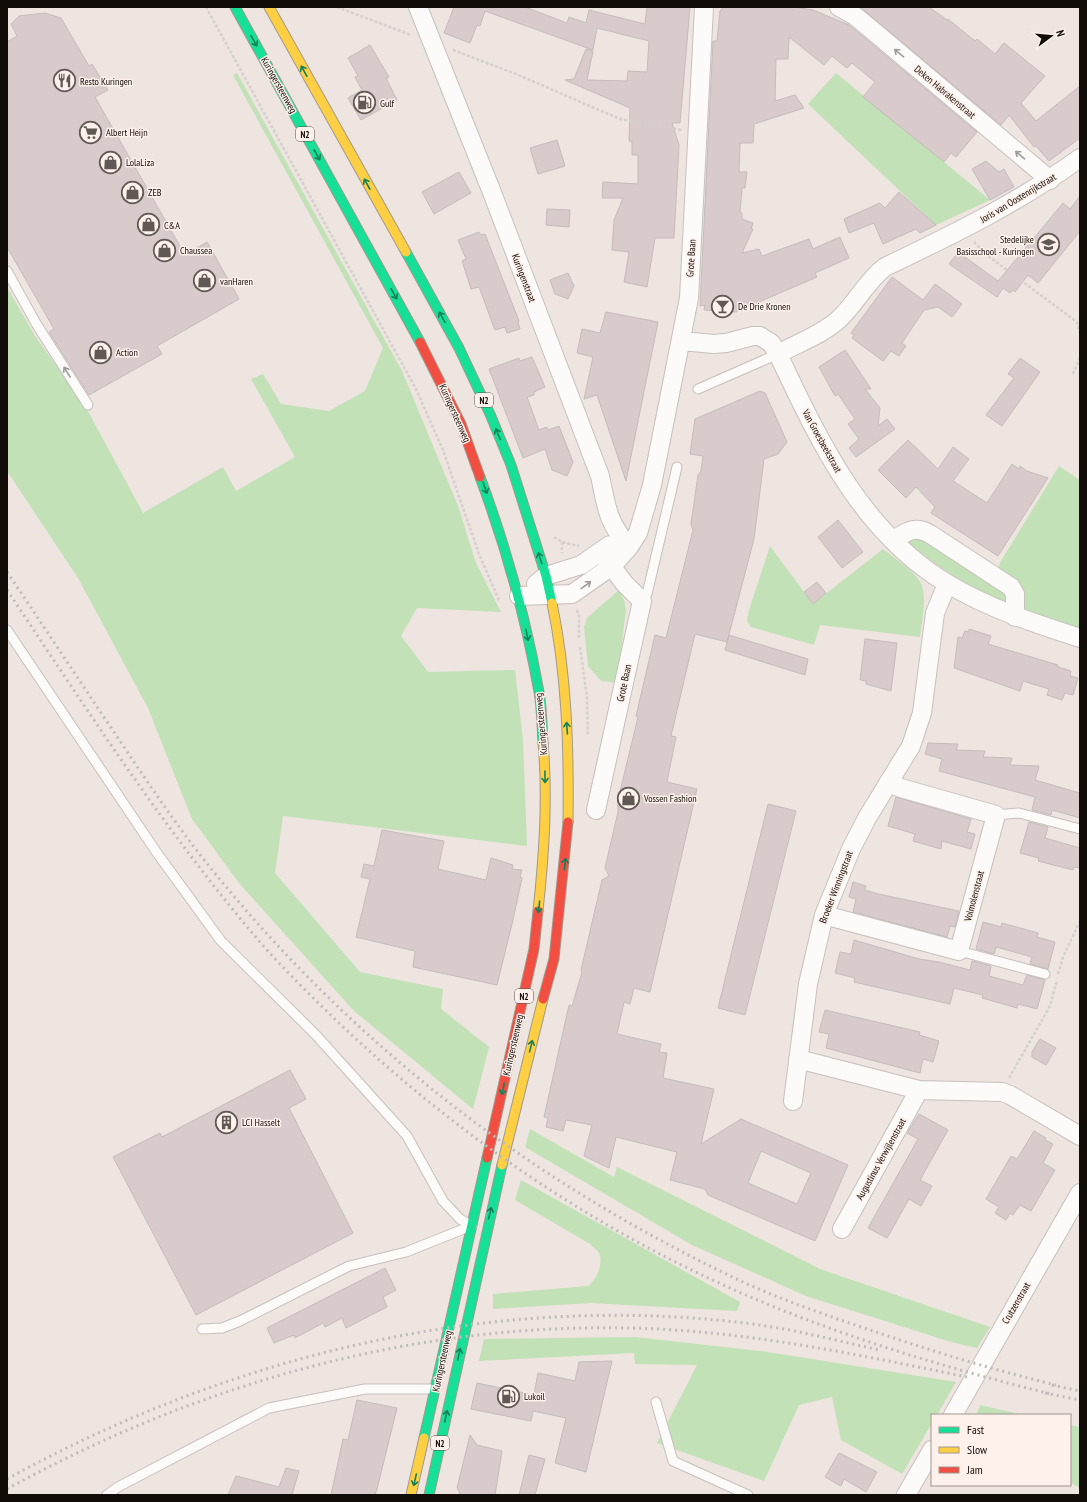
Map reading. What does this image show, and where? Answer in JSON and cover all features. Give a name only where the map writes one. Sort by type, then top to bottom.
[{"type":"main road","name":"Kuringersteenweg","points":[[235,7],[432,363],[461,424],[484,483],[519,596],[539,693],[546,776],[543,865],[534,949],[522,1010],[471,1226],[411,1495]]},
{"type":"main road","name":"Kuringersteenweg","points":[[269,7],[459,348],[511,465],[546,576],[557,629],[564,689],[569,763],[568,837],[554,959],[539,1013],[487,1229],[429,1495]]},
{"type":"street","name":"Kuringenstraat","points":[[418,7],[600,476],[608,517],[625,542]]},
{"type":"street","name":"Grote Baan","points":[[519,596],[546,576],[573,568],[601,552],[625,542],[638,533],[652,485],[689,298],[704,7]]},
{"type":"street","name":"Deken Habrakenstraat","points":[[838,7],[872,30],[1050,180]]},
{"type":"street","name":"Joris van Oostenrijkstraat","points":[[778,354],[821,332],[838,320],[874,275],[885,267],[963,230],[1003,209],[1050,180],[1080,158]]},
{"type":"street","points":[[681,341],[714,344],[760,336],[770,343],[778,354]]},
{"type":"street","name":"Van Groesbeekstraat","points":[[778,354],[831,461],[862,504],[893,540],[911,558],[947,584],[1015,617],[1080,638]]},
{"type":"street","points":[[893,540],[909,531],[921,529],[930,534],[1011,587],[1014,594],[1015,617]]},
{"type":"street","name":"Grote Baan","points":[[519,596],[572,594],[612,566],[625,542]]},
{"type":"street","points":[[601,552],[624,583],[642,601]]},
{"type":"street","name":"Broeker Winningstraat","points":[[792,1101],[808,984],[824,915],[851,849],[888,783],[911,746],[922,713],[935,613],[947,584]]},
{"type":"street","name":"Grote Baan","points":[[596,810],[642,601]]},
{"type":"street","points":[[888,783],[900,788],[996,815]]},
{"type":"street","name":"Volmolenstraat","points":[[959,951],[996,815]]},
{"type":"street","points":[[824,915],[959,951]]},
{"type":"street","points":[[798,1059],[919,1090],[1002,1092],[1010,1095],[1080,1136]]},
{"type":"street","name":"Augustinus Verwijlenstraat","points":[[842,1229],[919,1090]]},
{"type":"street","name":"Crutzenstraat","points":[[954,1414],[1080,1193]]},
{"type":"street","points":[[906,1495],[931,1452]]},
{"type":"lane","points":[[7,270],[37,325],[88,405]]},
{"type":"lane","name":"Joris van Oostenrijkstraat","points":[[698,389],[778,354]]},
{"type":"lane","points":[[642,601],[647,594],[677,467]]},
{"type":"lane","points":[[8,633],[157,853],[221,942],[315,1034],[407,1136],[444,1201],[460,1219],[471,1226],[487,1229]]},
{"type":"lane","points":[[996,815],[1019,813],[1080,829]]},
{"type":"lane","points":[[959,951],[1045,974]]},
{"type":"lane","points":[[202,1329],[222,1328],[240,1321],[349,1266],[406,1252],[471,1226]]},
{"type":"lane","points":[[107,1495],[118,1487],[269,1408],[365,1389],[435,1389],[451,1392]]},
{"type":"lane","points":[[656,1402],[673,1461],[748,1495]]},
{"type":"path","points":[[206,7],[416,388],[443,450],[479,554],[500,602]]},
{"type":"path","points":[[336,7],[516,74],[620,119],[698,133]]},
{"type":"path","points":[[963,230],[988,256],[1077,322],[1080,333]]},
{"type":"path","points":[[1072,374],[1080,356]]},
{"type":"path","points":[[1002,1092],[1050,1006],[1063,957],[1080,921]]},
{"type":"green space","points":[[237,73],[402,371],[458,506],[476,563],[501,612],[417,608],[401,636],[428,672],[515,670],[523,740],[527,846],[283,816],[275,873],[360,972],[443,989],[441,1009],[489,1047],[473,1109],[354,1011],[239,883],[192,819],[148,708],[78,578],[7,471],[7,287],[35,336],[84,404],[143,513],[223,467],[236,491],[295,457],[251,379],[263,374],[281,404],[329,411],[365,391],[383,348],[233,75]]},
{"type":"green space","points":[[836,73],[990,200],[936,225],[808,104]]},
{"type":"green space","points":[[1059,466],[1080,480],[1080,631],[1027,613],[996,573],[1001,561]]},
{"type":"green space","points":[[918,534],[1006,589],[1011,601],[1004,604],[966,583],[930,560],[907,541]]},
{"type":"green space","points":[[770,546],[813,604],[883,549],[909,569],[917,577],[921,584],[924,593],[924,604],[920,637],[820,625],[814,645],[751,627],[747,621],[749,610]]},
{"type":"green space","points":[[619,590],[624,600],[626,609],[617,683],[601,681],[588,666],[584,627],[587,618]]},
{"type":"green space","points":[[530,1129],[614,1177],[617,1167],[820,1269],[990,1327],[977,1348],[951,1342],[806,1296],[692,1245],[525,1147]]},
{"type":"green space","points":[[521,1180],[740,1302],[737,1311],[591,1303],[493,1309],[493,1294],[588,1286],[594,1280],[600,1267],[601,1262],[599,1253],[590,1244],[515,1200]]},
{"type":"green space","points":[[635,1337],[768,1352],[956,1382],[938,1414],[931,1414],[931,1425],[902,1474],[841,1440],[832,1397],[799,1405],[764,1481],[657,1443],[697,1365],[635,1364],[634,1353],[479,1361],[484,1339]]},
{"type":"green space","points":[[980,1405],[1020,1414],[976,1414]]},
{"type":"green space","points":[[1071,1425],[1080,1427],[1080,1488],[1071,1483]]},
{"type":"building","points":[[454,7],[525,7],[567,23],[569,17],[586,23],[589,10],[645,24],[647,7],[690,7],[680,123],[672,123],[679,145],[674,238],[655,238],[647,287],[624,282],[629,252],[612,250],[614,220],[623,198],[602,198],[603,182],[638,184],[638,155],[632,155],[632,142],[629,141],[630,108],[565,80],[574,79],[586,49],[593,51],[587,80],[627,81],[628,71],[647,72],[649,41],[597,28],[593,50],[485,11],[480,26],[477,25],[470,43],[444,33]]},
{"type":"building","points":[[723,7],[794,7],[813,10],[849,25],[977,132],[956,157],[951,153],[944,162],[863,97],[875,82],[852,63],[847,68],[832,56],[824,65],[789,37],[788,59],[776,59],[775,101],[795,95],[804,108],[754,124],[753,143],[740,143],[739,172],[747,172],[745,188],[742,188],[740,212],[742,213],[742,219],[753,223],[751,229],[753,229],[742,253],[759,249],[762,256],[809,239],[813,249],[840,237],[849,258],[815,273],[817,277],[736,312],[704,310],[705,305],[700,306],[713,41],[717,41],[720,11]]},
{"type":"building","points":[[860,7],[929,7],[947,20],[948,19],[975,41],[977,39],[995,54],[1004,43],[1045,76],[1021,103],[1036,121],[1080,86],[1080,138],[1049,161],[1036,146],[1034,147],[1009,115],[1001,125]]},
{"type":"building","points":[[45,13],[61,18],[89,66],[92,64],[108,90],[95,97],[185,255],[207,242],[239,299],[157,346],[162,354],[89,395],[49,332],[54,329],[7,247],[7,42],[17,36],[11,24],[19,16]]},
{"type":"building","points":[[370,45],[389,77],[386,78],[397,100],[361,120],[348,98],[362,90],[355,77],[358,76],[348,58]]},
{"type":"building","points":[[557,140],[565,166],[538,174],[530,148]]},
{"type":"building","points":[[986,161],[999,172],[1004,169],[1014,187],[990,200],[972,169]]},
{"type":"building","points":[[459,172],[471,193],[434,214],[422,192]]},
{"type":"building","points":[[899,192],[936,225],[920,233],[916,229],[883,244],[874,223],[849,233],[844,219],[880,203],[885,208]]},
{"type":"building","points":[[1080,196],[1080,231],[1038,283],[1028,275],[1015,292],[1013,290],[1010,293],[1003,288],[997,297],[949,264],[958,252],[998,281],[1063,203],[1070,209]]},
{"type":"building","points":[[547,209],[570,210],[569,227],[546,225]]},
{"type":"building","points":[[479,232],[481,235],[485,234],[519,321],[520,329],[507,333],[505,327],[495,330],[479,287],[471,289],[462,261],[466,259],[458,240]]},
{"type":"building","points":[[568,273],[574,286],[568,299],[555,294],[550,280]]},
{"type":"building","points":[[892,277],[923,300],[935,284],[962,304],[952,317],[938,307],[924,310],[902,343],[906,346],[899,356],[891,351],[883,361],[852,338],[854,335],[851,333]]},
{"type":"building","points":[[606,312],[658,322],[626,481],[597,395],[584,399],[593,357],[577,353],[582,329],[600,333]]},
{"type":"building","points":[[845,350],[871,389],[865,389],[880,408],[878,426],[887,419],[895,429],[856,457],[849,448],[859,439],[848,424],[855,419],[838,394],[835,396],[819,367]]},
{"type":"building","points":[[532,357],[545,387],[534,392],[534,395],[527,397],[539,430],[547,427],[548,430],[559,426],[573,462],[567,476],[552,470],[545,449],[523,458],[489,369],[519,358],[520,361]]},
{"type":"building","points":[[1020,358],[1040,372],[1002,426],[986,415],[1014,378],[1008,374]]},
{"type":"building","points":[[760,391],[765,393],[787,442],[778,454],[764,459],[754,539],[727,642],[695,634],[671,736],[676,737],[667,782],[697,789],[650,992],[634,988],[630,1004],[624,1002],[617,1034],[661,1044],[659,1052],[667,1053],[663,1078],[714,1089],[701,1144],[741,1119],[848,1165],[815,1241],[708,1195],[705,1189],[670,1180],[677,1152],[616,1137],[609,1168],[584,1156],[592,1125],[566,1120],[563,1131],[546,1127],[548,1118],[544,1117],[569,1005],[572,1006],[582,972],[581,970],[602,880],[609,876],[605,868],[618,812],[618,800],[638,717],[636,716],[655,635],[666,638],[693,530],[691,524],[698,475],[701,471],[703,456],[690,454],[695,419]],"holes":[[[761,1151],[811,1173],[797,1204],[748,1183]]]},
{"type":"building","points":[[908,440],[938,469],[953,447],[969,459],[953,481],[987,503],[1012,464],[1019,469],[1020,466],[1027,471],[1048,478],[998,556],[931,513],[935,507],[916,487],[906,498],[878,470]]},
{"type":"building","points":[[838,520],[863,552],[842,568],[818,537]]},
{"type":"building","points":[[817,582],[826,593],[813,604],[804,592]]},
{"type":"building","points":[[969,629],[991,636],[988,644],[1058,665],[1058,667],[1071,671],[1070,676],[1078,678],[1073,695],[1065,693],[1062,700],[1047,695],[1049,689],[1023,681],[1020,691],[954,668],[958,637],[962,638],[965,631],[969,632]]},
{"type":"building","points":[[729,635],[808,659],[805,675],[725,650]]},
{"type":"building","points":[[865,639],[897,643],[891,691],[866,684],[866,681],[860,680]]},
{"type":"building","points":[[928,743],[958,744],[956,750],[985,751],[983,757],[1012,758],[1010,765],[1039,766],[1035,780],[1080,793],[1080,818],[1052,810],[1051,815],[1032,810],[1035,797],[939,771],[942,759],[925,754]]},
{"type":"building","points":[[896,797],[971,819],[967,832],[975,834],[971,849],[942,841],[941,849],[913,841],[915,834],[888,826]]},
{"type":"building","points":[[768,804],[796,811],[745,1015],[718,1008]]},
{"type":"building","points":[[1029,822],[1048,827],[1045,838],[1080,848],[1080,868],[1074,867],[1073,870],[1038,861],[1039,858],[1020,853]]},
{"type":"building","points":[[382,830],[444,841],[438,869],[486,880],[491,858],[513,865],[512,869],[522,870],[520,877],[522,878],[512,924],[497,985],[413,967],[415,951],[356,937],[370,879],[361,877],[364,864],[374,866]]},
{"type":"building","points":[[853,882],[866,886],[865,890],[878,894],[959,911],[955,927],[950,926],[947,937],[853,912],[856,899],[849,897]]},
{"type":"building","points":[[983,922],[1001,927],[1002,923],[1038,933],[1037,937],[1055,942],[1048,969],[1030,964],[1032,957],[996,947],[994,954],[976,949]]},
{"type":"building","points":[[854,940],[919,959],[939,962],[970,970],[972,961],[991,966],[989,976],[1023,985],[1027,975],[1045,980],[1037,1009],[1018,1004],[1017,1008],[982,998],[983,995],[954,988],[950,1004],[854,982],[855,978],[835,973],[840,952],[851,954]]},
{"type":"building","points":[[825,1010],[920,1032],[919,1035],[939,1041],[933,1062],[923,1059],[920,1073],[826,1048],[829,1034],[819,1032]]},
{"type":"building","points":[[1040,1039],[1056,1048],[1046,1065],[1032,1057],[1032,1052]]},
{"type":"building","points":[[290,1070],[306,1099],[289,1108],[353,1233],[196,1315],[113,1157],[160,1133],[162,1137]]},
{"type":"building","points":[[919,1114],[948,1130],[920,1180],[932,1186],[921,1206],[909,1199],[887,1238],[868,1228],[918,1139],[907,1133]]},
{"type":"building","points":[[1034,1131],[1046,1138],[1045,1140],[1053,1144],[1043,1163],[1055,1170],[1031,1211],[1020,1205],[1013,1215],[1010,1213],[1006,1220],[995,1213],[999,1207],[986,1199],[1011,1156],[1017,1159]]},
{"type":"building","points":[[385,1268],[396,1290],[383,1297],[387,1307],[346,1328],[342,1318],[325,1327],[323,1323],[295,1338],[294,1335],[274,1343],[267,1328]]},
{"type":"building","points":[[612,1361],[586,1472],[555,1463],[566,1418],[533,1411],[531,1421],[471,1409],[477,1383],[534,1395],[538,1373],[575,1381],[579,1362]]},
{"type":"building","points":[[357,1400],[397,1408],[377,1489],[375,1495],[331,1495],[343,1439],[348,1440]]},
{"type":"building","points":[[470,1435],[477,1445],[502,1451],[495,1495],[465,1495],[460,1494],[457,1488]]},
{"type":"building","points":[[839,1453],[877,1472],[866,1492],[844,1479],[841,1486],[825,1477]]},
{"type":"building","points":[[529,1455],[545,1459],[535,1495],[519,1495]]},
{"type":"building","points":[[286,1468],[299,1471],[292,1495],[228,1495],[236,1476],[279,1487]]},
{"type":"railway","points":[[7,572],[178,826],[201,856],[258,924],[318,987],[381,1046],[447,1101],[516,1152],[589,1199],[664,1242],[743,1282],[813,1310],[906,1342],[991,1368],[1056,1385]]},
{"type":"railway","points":[[7,590],[153,805],[184,847],[259,941],[339,1023],[384,1064],[430,1103],[478,1140],[527,1175],[578,1208],[684,1266],[739,1292],[815,1323],[893,1350],[1051,1394]]},
{"type":"railway","points":[[7,1479],[82,1440],[160,1406],[239,1377],[320,1354],[403,1335],[486,1323],[570,1316],[655,1316],[693,1318],[771,1327],[880,1350]]},
{"type":"railway","points":[[7,1489],[82,1450],[160,1416],[240,1388],[321,1364],[404,1346],[488,1334],[572,1328],[657,1329],[696,1332],[813,1347],[967,1377]]},
{"type":"railway","points":[[1052,1385],[1080,1391]]},
{"type":"railway","points":[[1045,1393],[1080,1400]]},
{"type":"traffic: fast","points":[[235,7],[420,342]]},
{"type":"traffic: fast","points":[[406,252],[459,348],[490,414],[511,465],[546,576],[552,603]]},
{"type":"traffic: fast","points":[[480,477],[507,556],[528,637],[540,698],[543,743]]},
{"type":"traffic: fast","points":[[424,1438],[487,1158]]},
{"type":"traffic: fast","points":[[429,1495],[502,1165]]},
{"type":"traffic: slow","points":[[269,7],[406,252]]},
{"type":"traffic: slow","points":[[552,603],[561,657],[566,712],[568,822]]},
{"type":"traffic: slow","points":[[538,911],[545,827],[543,743]]},
{"type":"traffic: slow","points":[[502,1165],[543,999]]},
{"type":"traffic: slow","points":[[411,1495],[424,1438]]},
{"type":"traffic: jam","points":[[420,342],[461,424],[480,477]]},
{"type":"traffic: jam","points":[[543,999],[554,959],[568,822]]},
{"type":"traffic: jam","points":[[487,1158],[534,949],[538,911]]},
{"type":"place","name":"Resto Kuringen","points":[[65,81]]},
{"type":"place","name":"Gulf","points":[[365,103]]},
{"type":"place","name":"Albert Heijn","points":[[90,132]]},
{"type":"place","name":"LolaLiza","points":[[111,162]]},
{"type":"place","name":"ZEB","points":[[132,192]]},
{"type":"place","name":"C&A","points":[[149,225]]},
{"type":"place","name":"Stedelijke Basisschool - Kuringen","points":[[1049,245]]},
{"type":"place","name":"Chaussea","points":[[164,250]]},
{"type":"place","name":"vanHaren","points":[[205,281]]},
{"type":"place","name":"De Drie Kronen","points":[[722,306]]},
{"type":"place","name":"Action","points":[[101,352]]},
{"type":"place","name":"Vossen Fashion","points":[[628,798]]},
{"type":"place","name":"LCI Hasselt","points":[[226,1122]]},
{"type":"place","name":"Lukoil","points":[[508,1396]]}]
